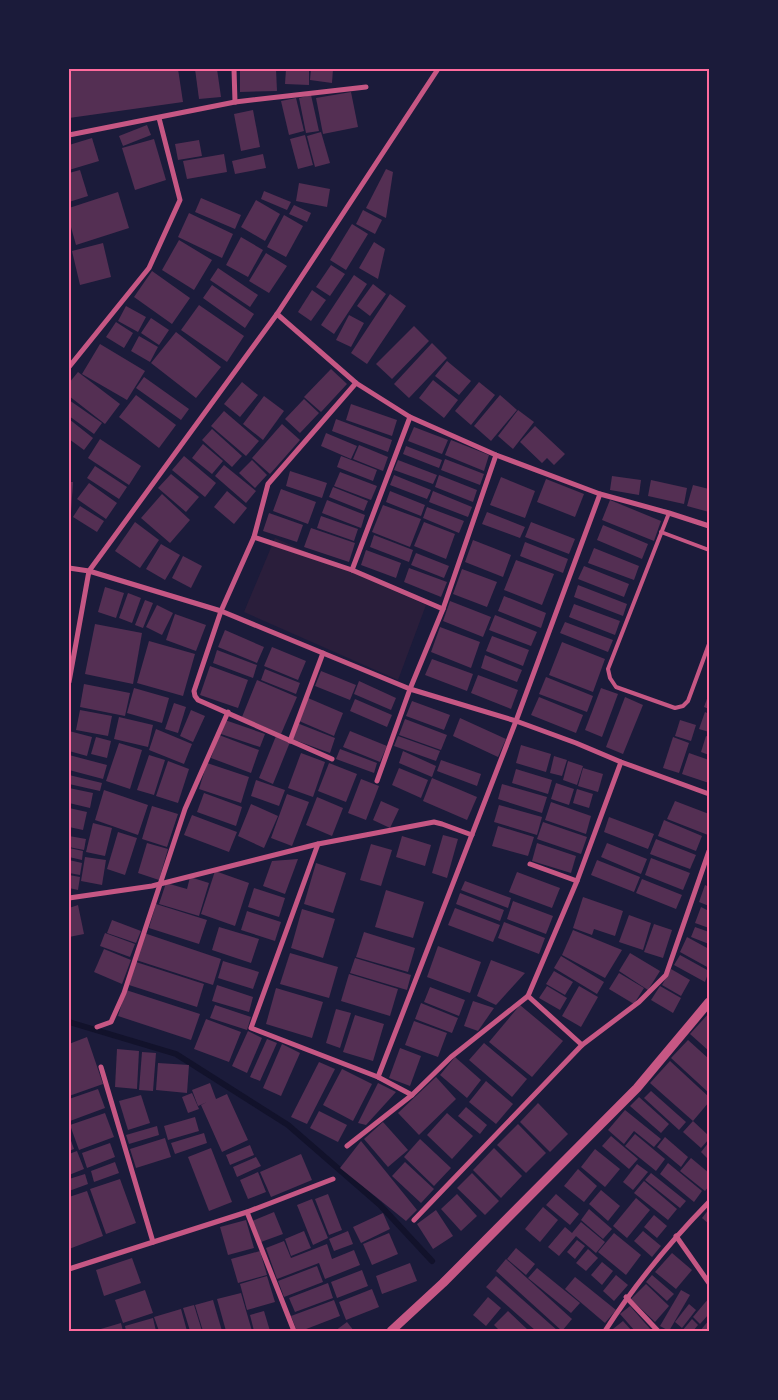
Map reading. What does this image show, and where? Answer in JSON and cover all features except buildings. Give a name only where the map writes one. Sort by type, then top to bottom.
[{"type":"street","points":[[234,69],[235,102]]},
{"type":"street","points":[[69,682],[89,571],[277,314],[438,69]]},
{"type":"street","points":[[69,136],[235,102],[366,87]]},
{"type":"street","points":[[69,367],[149,268],[180,200],[159,118]]},
{"type":"street","points":[[277,314],[356,383],[410,417],[496,455],[600,494],[709,526]]},
{"type":"street","points":[[332,759],[198,700],[194,691],[221,611],[254,537],[268,484],[356,383]]},
{"type":"street","points":[[352,570],[410,417]]},
{"type":"street","points":[[377,781],[410,689],[443,609],[496,455]]},
{"type":"street","points":[[378,1077],[516,721],[600,494]]},
{"type":"street","points":[[254,537],[352,570],[443,609]]},
{"type":"street","points":[[69,568],[89,571],[221,611],[410,689],[516,721],[709,794]]},
{"type":"street","points":[[290,741],[324,653]]},
{"type":"street","points":[[97,1027],[110,1022],[124,993],[185,809],[228,712]]},
{"type":"street","points":[[346,1146],[412,1095],[451,1057],[528,996],[577,881],[621,762]]},
{"type":"street","points":[[69,898],[159,884],[318,844],[434,822],[472,835]]},
{"type":"street","points":[[318,844],[251,1028],[378,1077],[412,1095]]},
{"type":"street","points":[[414,1220],[582,1045],[639,1002],[666,975],[709,851]]},
{"type":"street","points":[[530,864],[577,881]]},
{"type":"street","points":[[528,996],[582,1045]]},
{"type":"street","points":[[391,1331],[443,1283],[637,1088],[709,1002]]},
{"type":"street","points":[[101,1067],[153,1242]]},
{"type":"street","points":[[69,1269],[247,1212],[333,1179]]},
{"type":"street","points":[[605,1331],[626,1298],[676,1236],[709,1202]]},
{"type":"street","points":[[247,1212],[294,1331]]},
{"type":"street","points":[[676,1236],[709,1283]]},
{"type":"street","points":[[626,1298],[658,1331]]},
{"type":"lane","points":[[669,513],[608,669],[610,678],[616,687],[675,708],[682,706],[688,701],[709,644]]},
{"type":"lane","points":[[661,532],[709,550]]},
{"type":"shaded area","points":[[275,538],[426,605],[398,680],[244,612]]},
{"type":"waterway","points":[[69,1022],[176,1054],[288,1125],[380,1205],[432,1261]]}]
